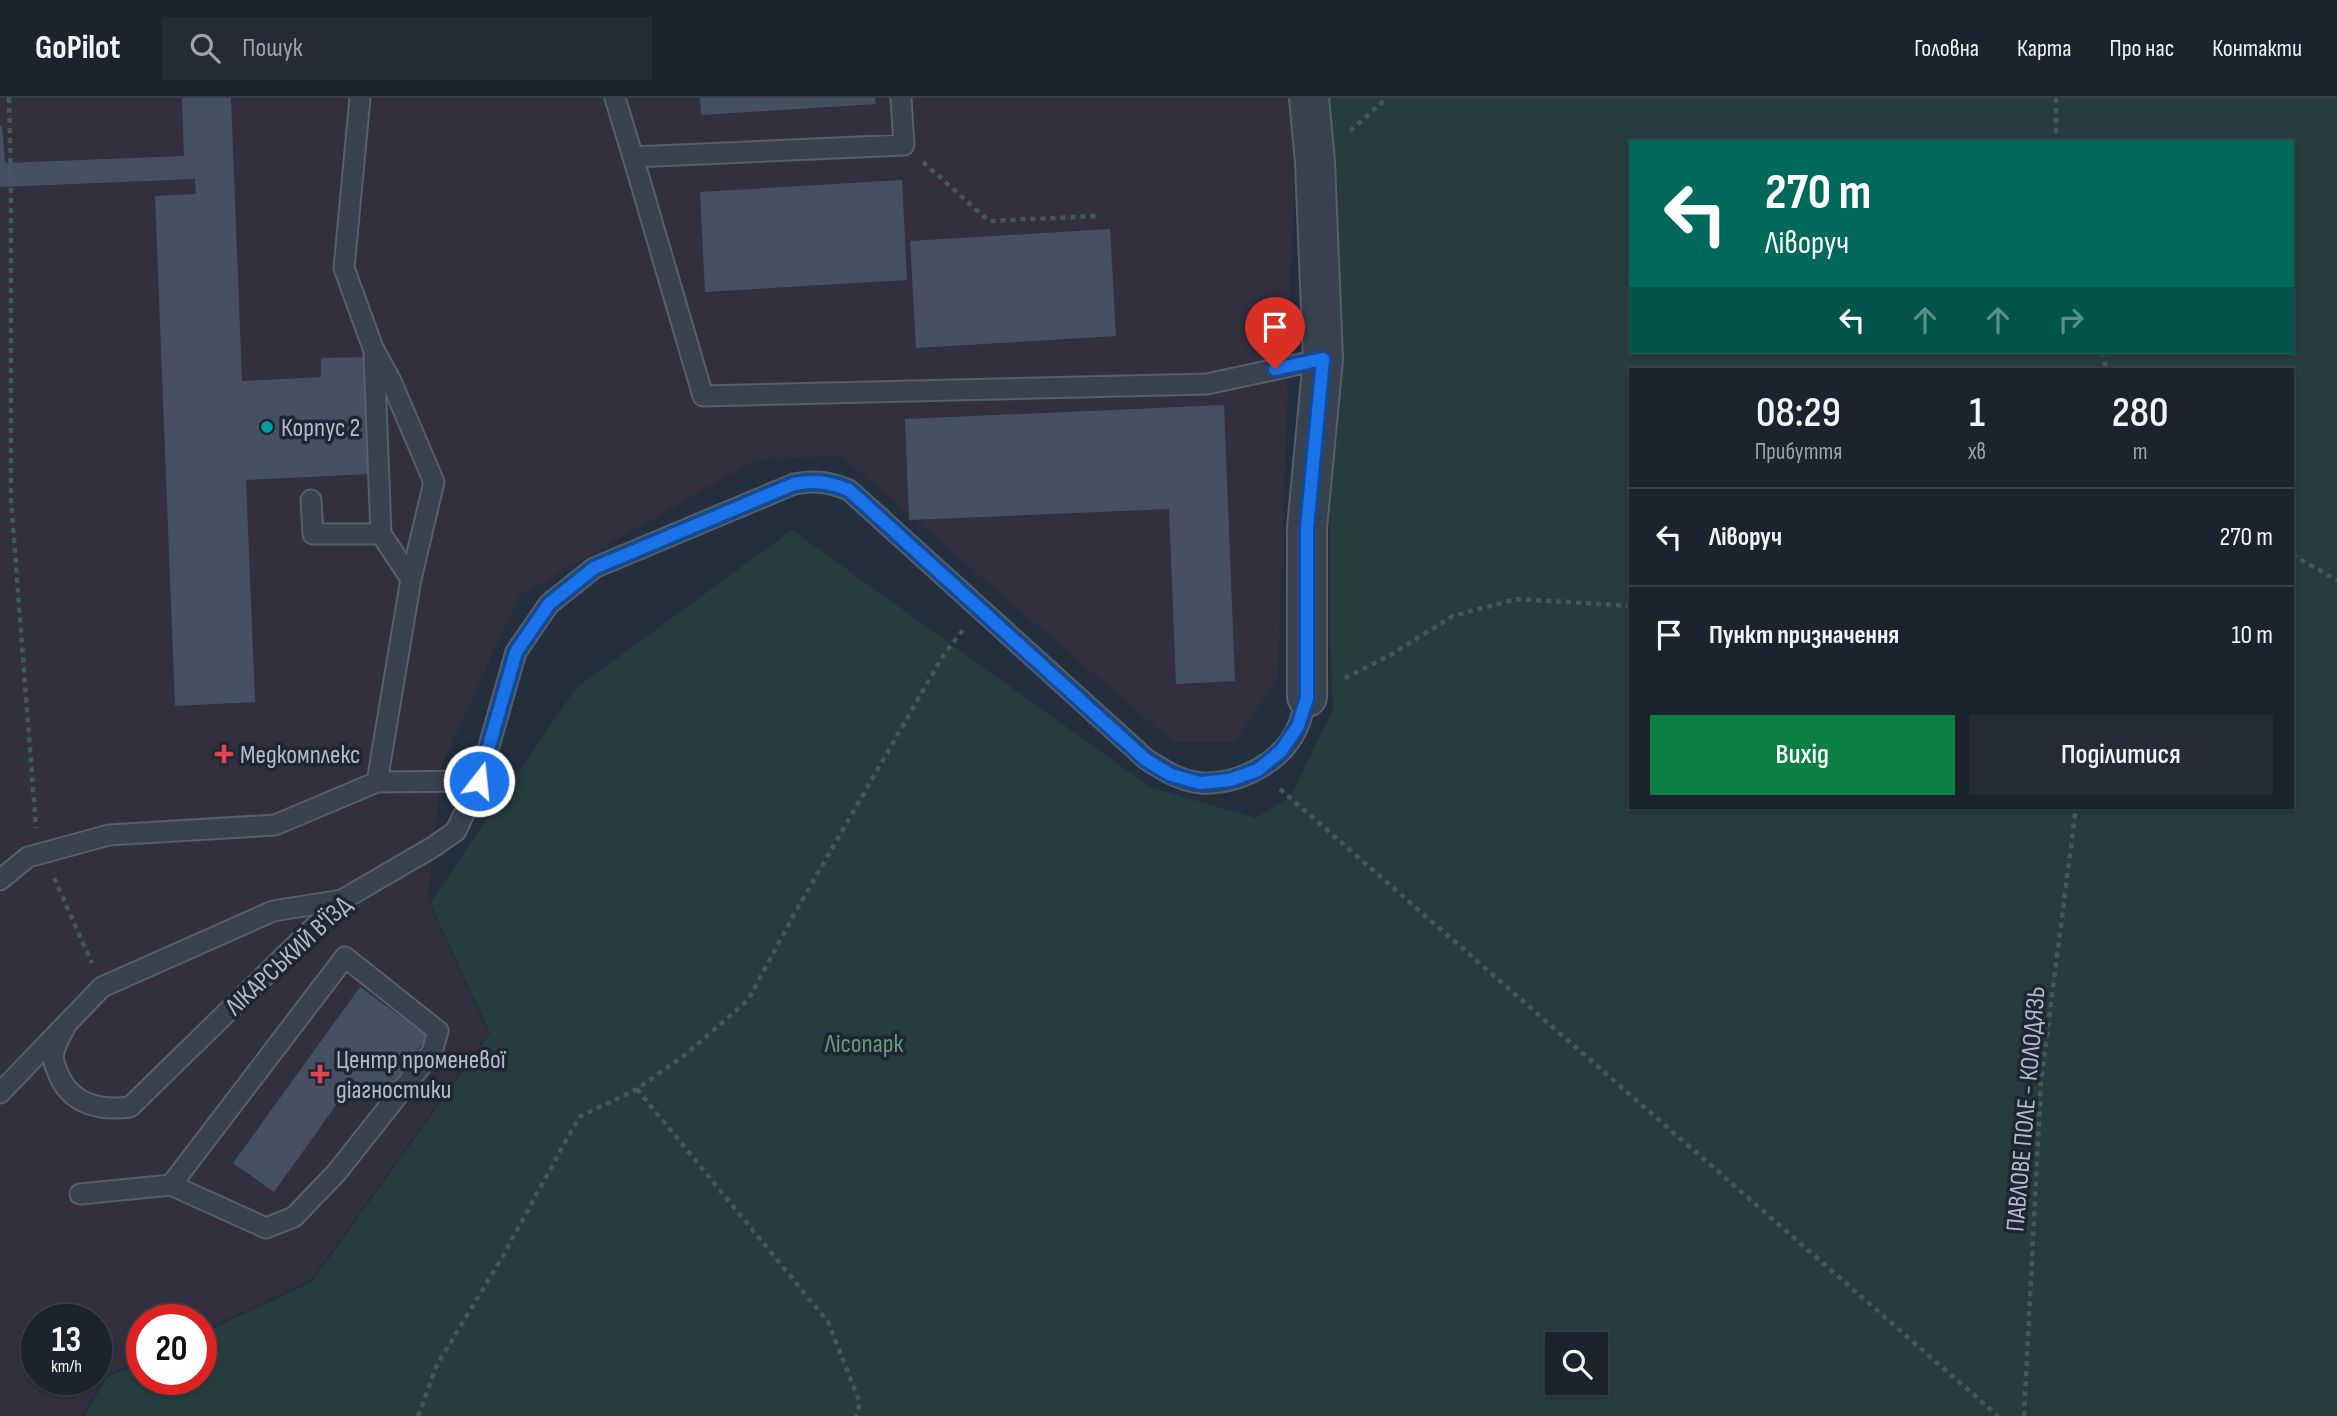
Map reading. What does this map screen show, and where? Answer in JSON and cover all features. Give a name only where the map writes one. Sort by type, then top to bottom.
[{"type":"street","name":"ЛІКАРСЬКИЙ В'ЇЗД","points":[[1307,698],[1307,528],[1323,359],[1315,162],[1309,98]]},
{"type":"lane","points":[[360,98],[344,268],[373,348],[391,381],[434,482],[411,579],[377,782]]},
{"type":"lane","points":[[615,98],[703,396],[1207,384],[1323,359]]},
{"type":"lane","points":[[633,157],[904,145],[901,98]]},
{"type":"lane","points":[[373,348],[382,534],[411,579]]},
{"type":"lane","name":"ЛІКАРСЬКИЙ В'ЇЗД","points":[[68,1022],[54,1051],[53,1062],[61,1081],[73,1096],[91,1106],[110,1110],[130,1107],[342,900],[456,831],[479,781],[516,652],[549,604],[594,568],[794,484],[813,481],[832,483],[849,490],[1146,760],[1171,775],[1200,783],[1230,780],[1258,770],[1281,751],[1298,726],[1307,698]]},
{"type":"lane","points":[[311,500],[313,534],[382,534]]},
{"type":"lane","points":[[0,880],[28,857],[109,835],[275,825],[377,782],[479,781]]},
{"type":"lane","points":[[0,1093],[102,987],[273,911],[342,900]]},
{"type":"lane","points":[[80,1194],[172,1185],[266,1228],[293,1217],[337,1172],[432,1052],[438,1031],[345,957],[172,1185]]},
{"type":"path","points":[[9,98],[12,183],[11,500],[37,835],[102,987]]},
{"type":"path","points":[[2056,98],[2056,140]]},
{"type":"path","points":[[904,145],[989,221],[1098,216]]},
{"type":"path","points":[[2294,556],[2337,580]]},
{"type":"path","points":[[1307,698],[1392,654],[1453,616],[1517,599],[1629,606]]},
{"type":"path","points":[[418,1416],[437,1365],[500,1261],[579,1117],[638,1089],[685,1055],[748,1000],[796,911],[943,656],[979,609]]},
{"type":"path","points":[[1258,770],[1998,1416]]},
{"type":"path","name":"ПАВЛОВЕ ПОЛЕ - КОЛОДЯЗЬ","points":[[2024,1416],[2042,1082],[2076,809]]},
{"type":"path","points":[[638,1089],[828,1322],[860,1403],[856,1416]]},
{"type":"shaded area","name":"Медкомплекс","points":[[0,98],[1295,98],[1297,112],[1278,677],[1235,742],[1173,742],[841,456],[755,460],[519,596],[442,765],[428,902],[488,1033],[311,1280],[217,1324],[217,1304],[126,1304],[126,1366],[112,1373],[112,1304],[21,1304],[21,1395],[93,1395],[82,1416],[0,1416]]},
{"type":"green space","name":"Лісопарк","points":[[1310,98],[2337,98],[2337,1416],[85,1416],[97,1395],[112,1395],[112,1375],[126,1369],[126,1395],[217,1395],[217,1327],[312,1282],[490,1033],[430,903],[576,688],[792,530],[1150,787],[1256,818],[1290,797],[1333,710],[1330,527]]},
{"type":"building","name":"Корпус 2","points":[[182,98],[231,98],[242,381],[321,377],[321,358],[367,357],[371,474],[246,480],[255,702],[175,706],[155,196],[196,194],[195,179],[0,187],[0,126],[5,163],[184,156]]},
{"type":"building","points":[[700,98],[875,98],[876,104],[701,115]]},
{"type":"building","points":[[902,180],[907,280],[705,292],[700,192]]},
{"type":"building","points":[[1110,229],[1116,336],[916,348],[910,241]]},
{"type":"building","points":[[1224,405],[1235,681],[1176,684],[1169,509],[909,520],[905,419]]},
{"type":"building","points":[[360,987],[428,1036],[382,1099],[354,1080],[274,1192],[233,1163]]},
{"type":"place","name":"Корпус 2","points":[[267,427]]},
{"type":"place","name":"Медкомплекс","points":[[224,754]]},
{"type":"place","name":"Центр променевої діагностики","points":[[320,1074]]},
{"type":"route","points":[[479,781],[516,652],[549,604],[594,568],[794,484],[813,481],[832,483],[849,490],[1146,760],[1171,775],[1200,783],[1230,780],[1258,770],[1281,751],[1298,726],[1307,698],[1307,528],[1323,359],[1275,369]]}]
